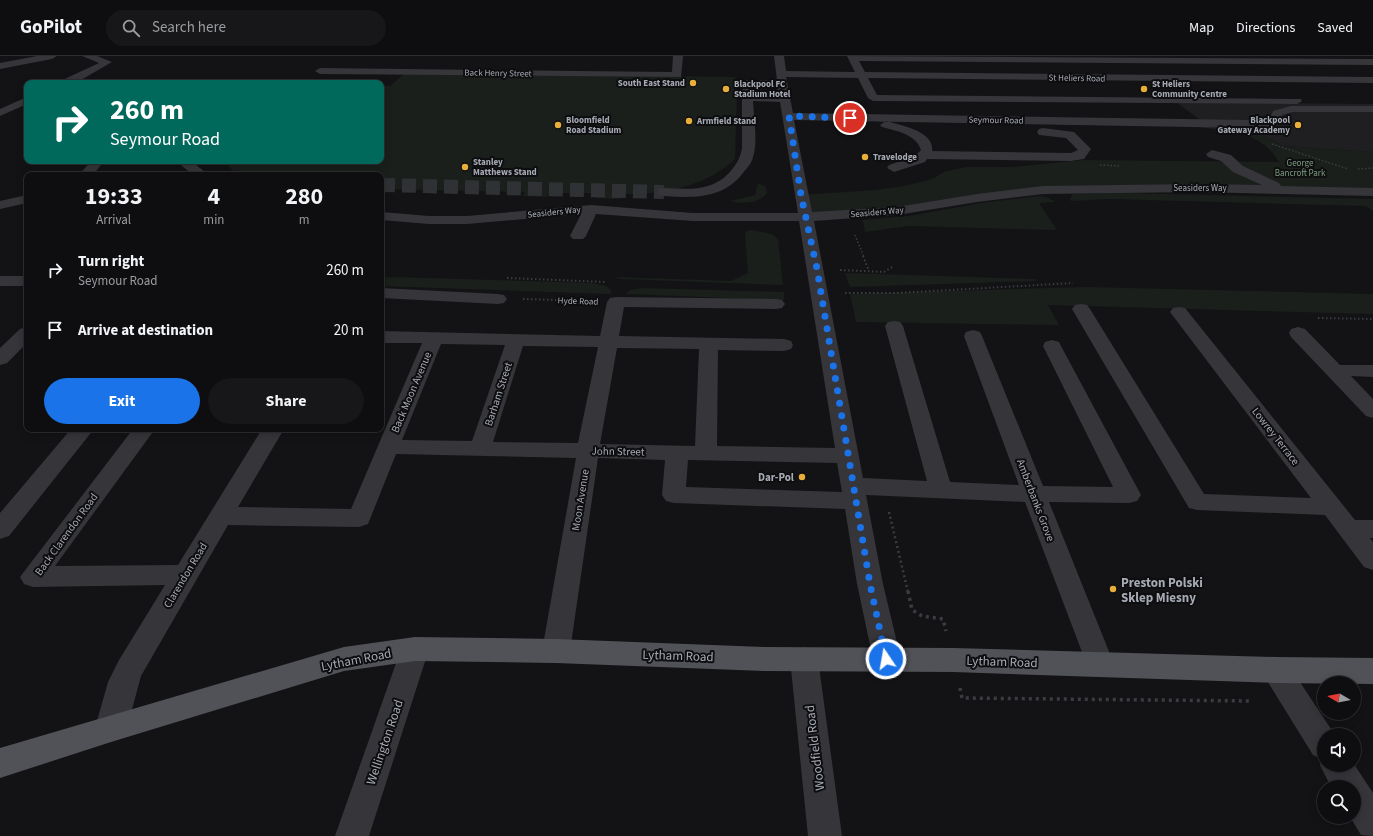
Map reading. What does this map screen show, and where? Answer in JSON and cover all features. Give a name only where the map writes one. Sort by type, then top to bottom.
[{"type":"main road","name":"Lytham Road","points":[[0,763],[111,728],[344,659],[415,649],[556,651],[804,659],[886,659],[1276,670],[1373,671]]},
{"type":"street","points":[[0,66],[52,56]]},
{"type":"street","points":[[68,80],[107,62],[87,56]]},
{"type":"street","name":"Back Henry Street","points":[[332,61],[320,71],[676,75],[678,56]]},
{"type":"street","points":[[779,56],[781,79],[789,116],[801,195],[807,217],[847,456],[870,584],[886,659]]},
{"type":"street","points":[[1318,56],[1371,81]]},
{"type":"street","points":[[873,98],[853,57],[1082,58],[1373,62]]},
{"type":"street","points":[[1082,58],[1132,100]]},
{"type":"street","name":"St Heliers Road","points":[[747,98],[747,83],[781,79],[862,75],[1371,81]]},
{"type":"street","points":[[664,192],[703,192],[720,188],[729,182],[746,159],[747,98],[785,99]]},
{"type":"street","points":[[894,168],[913,163],[924,155],[927,150],[926,145],[922,139],[862,108],[873,98],[1373,102]]},
{"type":"street","points":[[1170,100],[1201,122]]},
{"type":"street","points":[[0,113],[24,101]]},
{"type":"street","name":"Seymour Road","points":[[789,116],[862,108],[1201,122],[1267,123],[1274,121],[1277,113],[1291,108],[1373,109]]},
{"type":"street","points":[[902,130],[1053,132],[1070,135],[1084,149],[1083,155],[1071,156],[924,155]]},
{"type":"street","points":[[1212,154],[1226,158],[1238,169],[1281,189]]},
{"type":"street","points":[[89,172],[95,164]]},
{"type":"street","points":[[186,164],[198,172]]},
{"type":"street","name":"Seasiders Way","points":[[384,216],[429,220],[467,220],[591,209],[693,217],[807,217],[897,211],[977,198],[1044,190],[1281,189],[1373,192]]},
{"type":"street","points":[[0,205],[24,201]]},
{"type":"street","points":[[578,236],[591,209]]},
{"type":"street","points":[[0,281],[24,281]]},
{"type":"street","points":[[615,292],[776,304]]},
{"type":"street","name":"Moon Avenue","points":[[556,651],[615,292]]},
{"type":"street","points":[[384,293],[498,298]]},
{"type":"street","points":[[1081,309],[1197,502],[1332,507]]},
{"type":"street","name":"Lowrey Terrace","points":[[1179,312],[1373,560]]},
{"type":"street","points":[[894,326],[941,490]]},
{"type":"street","points":[[1298,333],[1373,411]]},
{"type":"street","points":[[0,359],[24,336]]},
{"type":"street","name":"Amberbanks Grove","points":[[973,336],[1100,664]]},
{"type":"street","points":[[384,337],[608,340],[784,345]]},
{"type":"street","name":"Back Moon Avenue","points":[[221,516],[359,518],[434,337]]},
{"type":"street","name":"Barham Street","points":[[480,449],[516,339]]},
{"type":"street","points":[[706,452],[709,344]]},
{"type":"street","points":[[677,452],[674,495],[854,493],[883,487],[1033,494],[1129,495],[1052,346]]},
{"type":"street","points":[[1345,370],[1373,371]]},
{"type":"street","points":[[0,530],[81,432]]},
{"type":"street","name":"Back Clarendon Road","points":[[142,432],[33,577],[185,575]]},
{"type":"street","name":"Clarendon Road","points":[[111,728],[123,682],[129,669],[271,432]]},
{"type":"street","name":"John Street","points":[[388,447],[706,452],[847,456]]},
{"type":"street","points":[[1349,528],[1373,529]]},
{"type":"street","name":"Wellington Road","points":[[352,836],[415,649]]},
{"type":"street","name":"Woodfield Road","points":[[804,659],[825,836]]},
{"type":"street","points":[[1276,670],[1317,734]]},
{"type":"street","points":[[1361,804],[1373,823]]},
{"type":"path","points":[[1266,142],[1284,150],[1329,161],[1353,172]]},
{"type":"path","points":[[853,232],[869,271]]},
{"type":"path","points":[[839,262],[842,275]]},
{"type":"path","points":[[840,270],[884,272],[894,266]]},
{"type":"path","points":[[506,278],[615,292]]},
{"type":"path","points":[[846,293],[905,292],[1074,283]]},
{"type":"path","points":[[846,286],[848,300]]},
{"type":"path","name":"Hyde Road","points":[[498,298],[615,292]]},
{"type":"path","points":[[1318,318],[1373,319]]},
{"type":"path","points":[[883,487],[912,610],[922,616],[943,619]]},
{"type":"path","points":[[962,698],[1255,701]]},
{"type":"shaded area","name":"Blackpool Gateway Academy","points":[[1176,102],[1373,104],[1373,152],[1283,146],[1258,133],[1203,122]]},
{"type":"green space","name":"Bloomfield Road Stadium","points":[[405,73],[735,77],[737,92],[735,159],[723,169],[697,183],[667,191],[622,194],[620,199],[596,198],[598,193],[549,193],[547,197],[522,196],[525,192],[387,189],[384,193],[384,172],[235,172],[229,167],[228,164],[384,164],[384,86],[390,86]]},
{"type":"green space","name":"George Bancroft Park","points":[[1203,122],[1258,133],[1283,146],[1373,152],[1373,192],[1043,190],[930,207],[807,217],[801,195],[876,190],[904,186],[932,179],[944,172],[966,167],[1014,167],[1083,160],[1279,162],[1272,152],[1255,139],[1235,132],[1201,128]]},
{"type":"green space","points":[[758,183],[766,187],[767,193],[764,197],[755,201],[744,203],[730,201],[755,195]]},
{"type":"green space","points":[[1120,193],[1373,199],[1373,211],[1366,206],[1110,199],[1071,201],[1070,199],[1073,194]]},
{"type":"green space","points":[[1040,196],[1049,198],[1055,202],[1039,203],[1057,230],[908,226],[865,232],[863,220],[909,216],[981,203]]},
{"type":"green space","points":[[751,230],[772,234],[778,239],[783,285],[620,279],[615,277],[731,281],[748,273],[745,234],[747,231]]},
{"type":"green space","points":[[845,273],[1035,279],[1036,281],[850,287]]},
{"type":"green space","points":[[384,278],[592,283],[606,286],[611,290],[611,294],[384,286]]},
{"type":"green space","points":[[1087,287],[1373,294],[1373,314],[1048,305],[1059,325],[856,322],[850,294]]},
{"type":"green space","points":[[642,288],[784,292],[784,300],[625,294],[630,290]]},
{"type":"tunnel","points":[[384,185],[664,192]]},
{"type":"place","name":"South East Stand","points":[[693,83]]},
{"type":"place","name":"Blackpool FC Stadium Hotel","points":[[726,89]]},
{"type":"place","name":"St Heliers Community Centre","points":[[1144,89]]},
{"type":"place","name":"Armfield Stand","points":[[689,121]]},
{"type":"place","name":"Bloomfield Road Stadium","points":[[558,125]]},
{"type":"place","name":"Blackpool Gateway Academy","points":[[1298,125]]},
{"type":"place","name":"Travelodge","points":[[865,157]]},
{"type":"place","name":"Stanley Matthews Stand","points":[[465,167]]},
{"type":"place","name":"Dar-Pol","points":[[802,477]]},
{"type":"place","name":"Preston Polski Sklep Miesny","points":[[1113,589]]},
{"type":"route","points":[[850,118],[789,116],[801,195],[807,217],[817,269],[847,456],[870,584],[886,659]]}]
